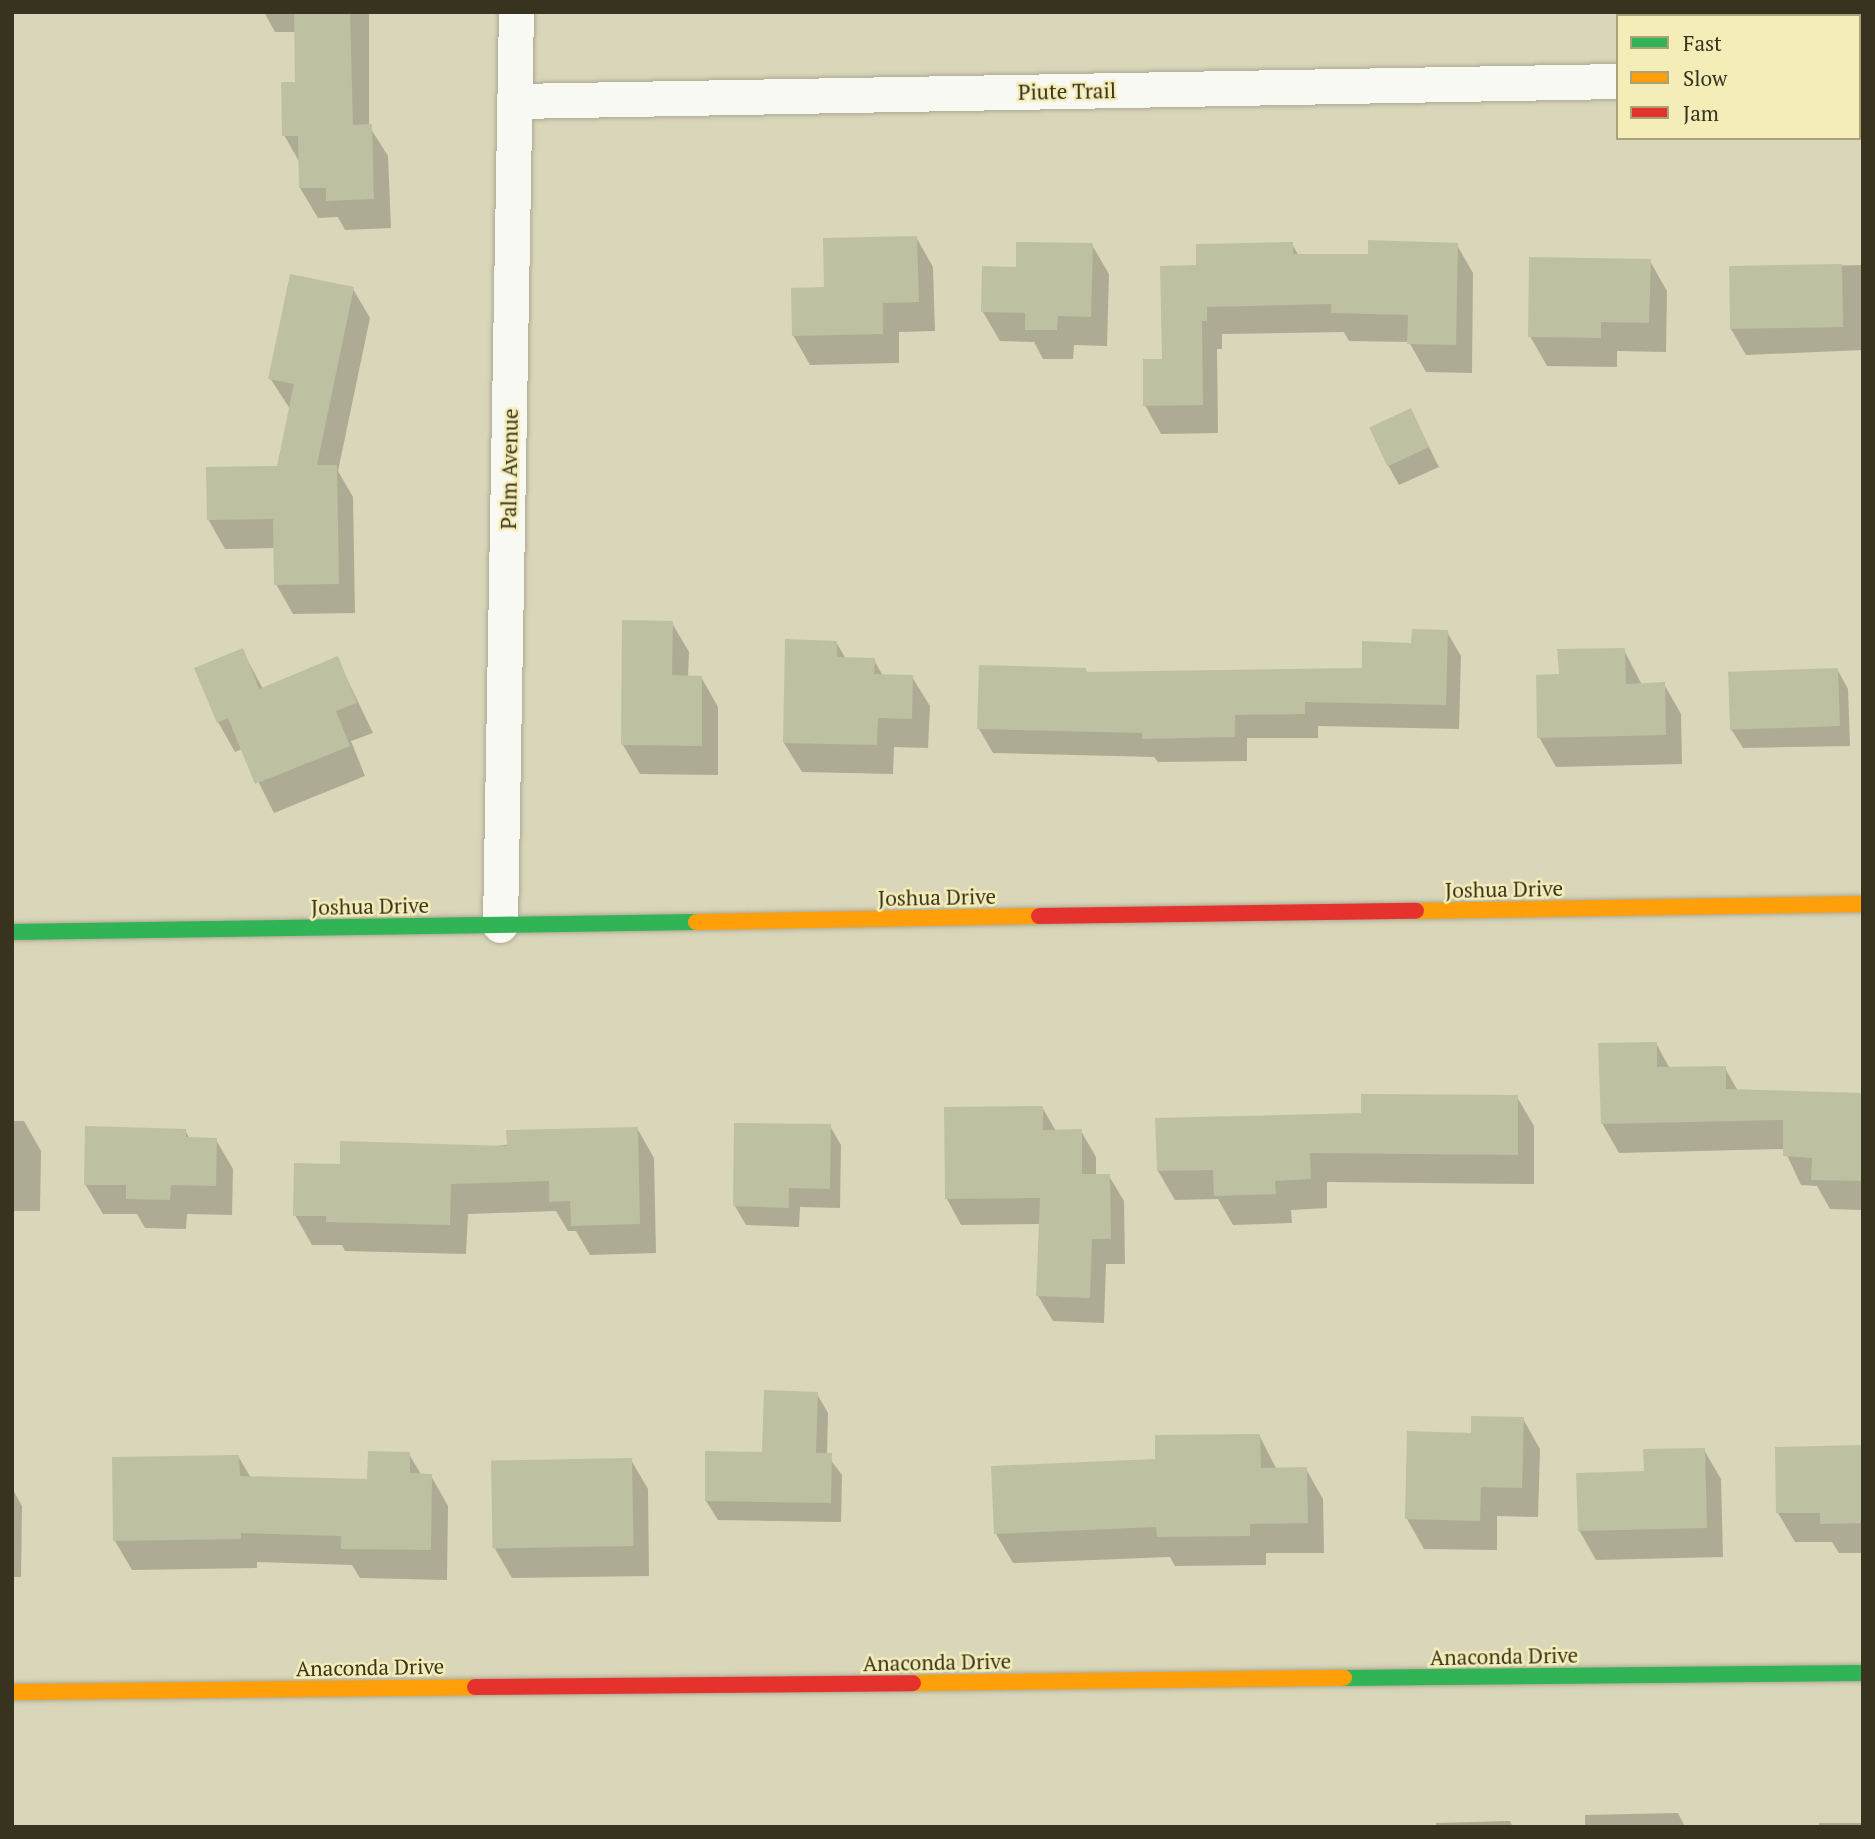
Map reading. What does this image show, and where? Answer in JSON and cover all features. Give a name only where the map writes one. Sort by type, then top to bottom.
[{"type":"street","name":"Palm Avenue","points":[[500,925],[516,12]]},
{"type":"street","name":"Piute Trail","points":[[516,101],[1616,81]]},
{"type":"street","name":"Joshua Drive","points":[[12,932],[1863,904]]},
{"type":"street","name":"Anaconda Drive","points":[[12,1692],[1863,1673]]},
{"type":"building","points":[[294,12],[350,12],[353,125],[372,124],[374,199],[326,201],[326,188],[299,188],[298,136],[282,136],[281,82],[295,82]]},
{"type":"building","points":[[917,236],[919,302],[883,303],[883,334],[792,336],[791,288],[824,287],[823,238]]},
{"type":"building","points":[[1368,240],[1458,243],[1456,345],[1407,344],[1408,315],[1331,313],[1331,304],[1207,307],[1207,321],[1202,321],[1203,405],[1143,406],[1143,359],[1162,359],[1160,266],[1196,265],[1196,244],[1293,242],[1293,254],[1368,254]]},
{"type":"building","points":[[1016,242],[1093,243],[1091,317],[1058,316],[1057,330],[1025,330],[1025,313],[981,312],[982,266],[1016,267]]},
{"type":"building","points":[[1529,257],[1651,259],[1649,323],[1601,322],[1601,338],[1528,337]]},
{"type":"building","points":[[1842,264],[1843,327],[1730,329],[1729,266]]},
{"type":"building","points":[[290,274],[354,287],[317,465],[337,465],[339,584],[274,585],[273,519],[207,520],[206,467],[277,466],[294,384],[268,379]]},
{"type":"building","points":[[1411,408],[1429,447],[1387,466],[1369,427]]},
{"type":"building","points":[[622,620],[673,621],[672,675],[702,676],[702,746],[621,745]]},
{"type":"building","points":[[1412,629],[1448,630],[1446,705],[1305,702],[1305,714],[1235,715],[1235,737],[1142,739],[1142,733],[977,729],[979,665],[1086,668],[1086,672],[1362,668],[1362,641],[1411,643]]},
{"type":"building","points":[[785,639],[837,641],[837,657],[875,658],[874,674],[913,675],[912,719],[878,718],[877,745],[783,743]]},
{"type":"building","points":[[243,648],[259,689],[338,656],[357,703],[336,711],[350,746],[255,784],[228,718],[217,723],[194,668]]},
{"type":"building","points":[[1625,648],[1626,684],[1665,682],[1666,735],[1537,738],[1536,675],[1559,674],[1557,649]]},
{"type":"building","points":[[1838,668],[1840,726],[1730,730],[1728,672]]},
{"type":"building","points":[[1657,1042],[1657,1067],[1726,1066],[1726,1089],[1863,1093],[1863,1181],[1811,1180],[1812,1158],[1783,1156],[1783,1120],[1601,1124],[1598,1043]]},
{"type":"building","points":[[1361,1094],[1518,1095],[1518,1155],[1310,1153],[1311,1179],[1275,1181],[1276,1194],[1214,1196],[1213,1170],[1157,1171],[1155,1118],[1361,1113]]},
{"type":"building","points":[[1043,1106],[1043,1130],[1082,1129],[1082,1174],[1110,1174],[1111,1239],[1092,1239],[1090,1298],[1036,1296],[1040,1198],[945,1199],[944,1107]]},
{"type":"building","points":[[734,1123],[831,1124],[830,1189],[789,1188],[789,1208],[733,1206]]},
{"type":"building","points":[[85,1126],[186,1129],[186,1137],[217,1138],[216,1186],[171,1185],[170,1200],[126,1199],[126,1185],[84,1185]]},
{"type":"building","points":[[638,1127],[640,1224],[571,1226],[570,1201],[549,1202],[549,1181],[451,1184],[450,1225],[326,1222],[326,1216],[293,1216],[294,1163],[340,1164],[340,1141],[507,1146],[506,1130]]},
{"type":"building","points":[[764,1390],[818,1392],[816,1453],[832,1453],[831,1503],[705,1501],[705,1451],[762,1452]]},
{"type":"building","points":[[1471,1416],[1524,1417],[1522,1488],[1481,1487],[1480,1521],[1405,1519],[1407,1431],[1471,1433]]},
{"type":"building","points":[[1260,1434],[1261,1468],[1307,1467],[1308,1523],[1250,1524],[1250,1536],[1157,1537],[1156,1527],[994,1534],[991,1466],[1155,1459],[1155,1435]]},
{"type":"building","points":[[1863,1445],[1863,1523],[1820,1524],[1820,1513],[1776,1513],[1775,1447]]},
{"type":"building","points":[[1705,1448],[1707,1528],[1578,1531],[1576,1473],[1644,1471],[1643,1449]]},
{"type":"building","points":[[368,1451],[410,1452],[410,1473],[432,1474],[431,1550],[341,1549],[341,1536],[241,1533],[241,1539],[113,1541],[112,1457],[239,1455],[240,1476],[367,1479]]},
{"type":"building","points":[[632,1458],[634,1546],[493,1548],[491,1460]]},
{"type":"traffic: fast","points":[[12,932],[696,922]]},
{"type":"traffic: fast","points":[[1344,1678],[1863,1673]]},
{"type":"traffic: slow","points":[[1416,911],[1863,904]]},
{"type":"traffic: slow","points":[[696,922],[1039,916]]},
{"type":"traffic: slow","points":[[913,1683],[1344,1678]]},
{"type":"traffic: slow","points":[[12,1692],[475,1687]]},
{"type":"traffic: jam","points":[[1039,916],[1416,911]]},
{"type":"traffic: jam","points":[[475,1687],[913,1683]]}]
